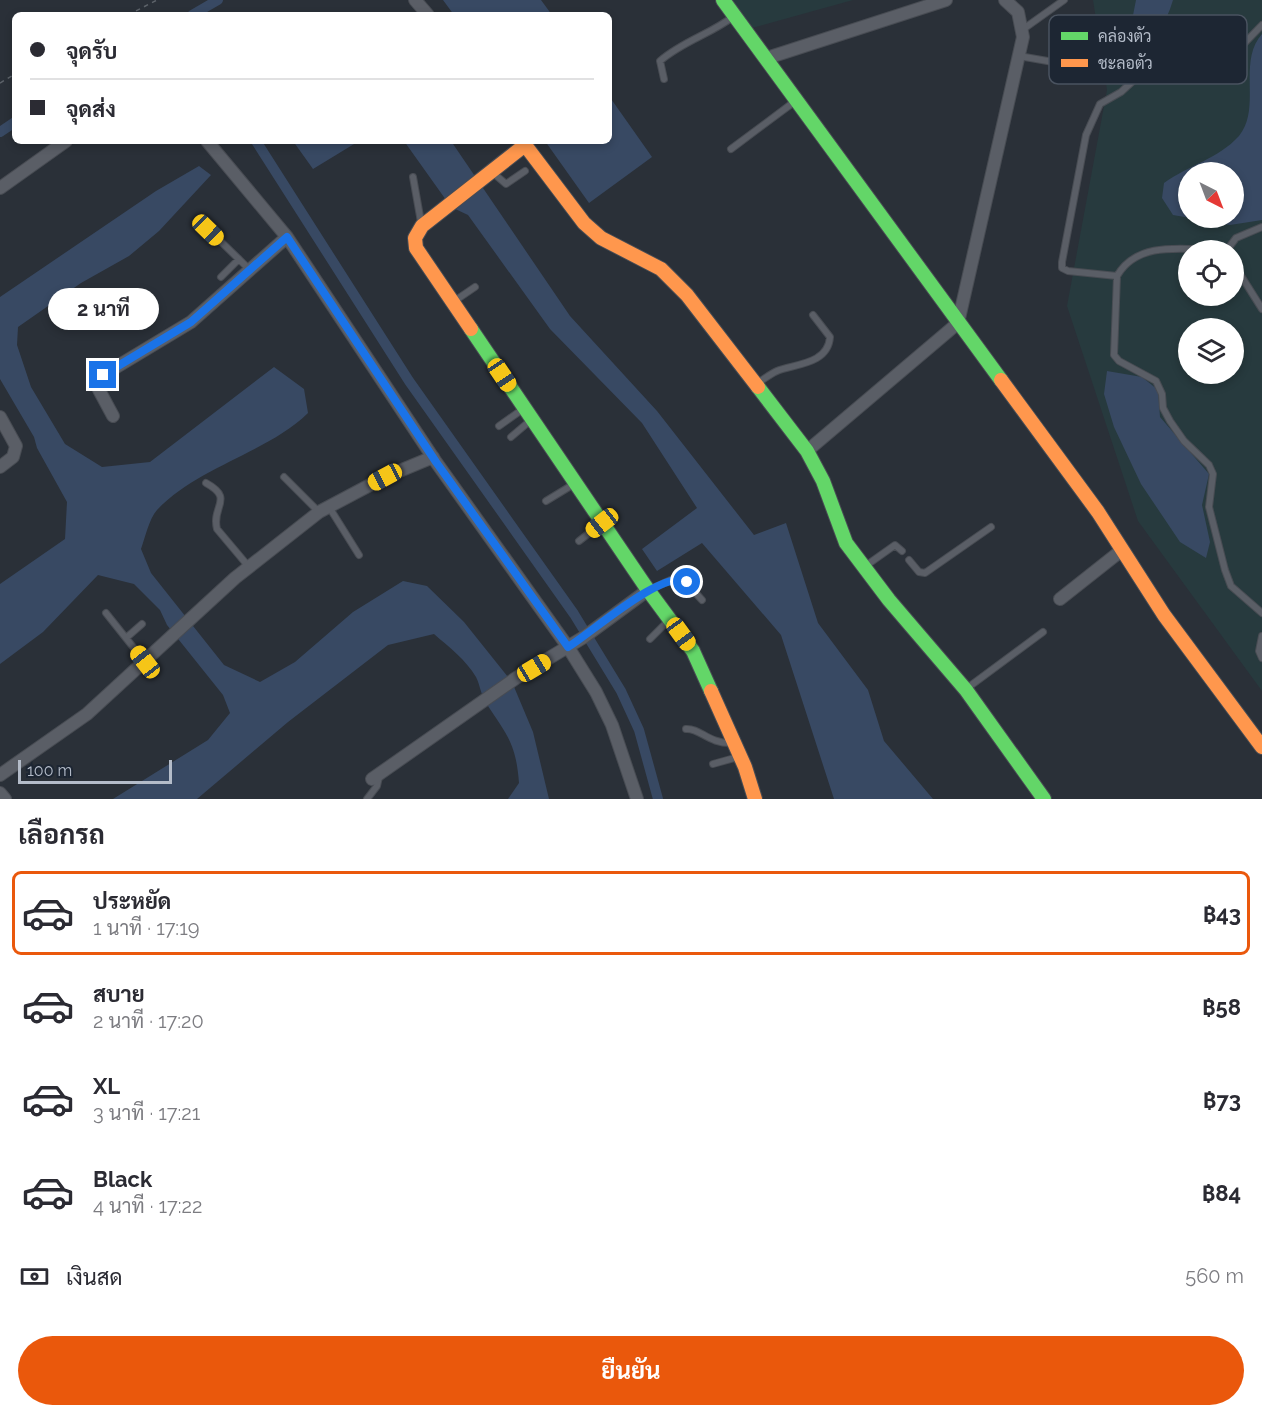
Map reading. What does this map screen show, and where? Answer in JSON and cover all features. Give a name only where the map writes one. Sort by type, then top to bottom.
[{"type":"street","points":[[415,0],[425,12]]},
{"type":"street","points":[[723,0],[797,99],[957,323],[1098,512],[1164,615],[1262,747]]},
{"type":"street","points":[[767,58],[946,0]]},
{"type":"street","points":[[807,451],[957,323],[1023,37],[1018,12],[1005,0]]},
{"type":"street","points":[[0,188],[62,144]]},
{"type":"street","points":[[210,144],[287,237],[433,458],[568,647],[596,692],[612,725],[637,799]]},
{"type":"street","points":[[523,144],[422,226],[415,238],[416,248],[704,670],[741,756],[755,799]]},
{"type":"street","points":[[525,144],[585,223],[601,238],[661,269],[687,295],[807,451],[823,481],[846,543],[966,690],[1044,799]]},
{"type":"street","points":[[113,416],[99,390],[98,381],[103,375],[191,322],[287,237]]},
{"type":"street","points":[[0,417],[16,446],[13,457],[0,467]]},
{"type":"street","points":[[0,775],[87,714],[249,567],[324,510],[385,477],[433,458]]},
{"type":"street","points":[[1060,599],[1122,550]]},
{"type":"street","points":[[375,776],[516,678],[585,637],[648,590]]},
{"type":"street","points":[[0,793],[5,799]]},
{"type":"lane","points":[[1022,31],[1064,0]]},
{"type":"lane","points":[[663,79],[660,61],[681,45],[706,31],[719,27],[735,16]]},
{"type":"lane","points":[[1247,40],[1262,25]]},
{"type":"lane","points":[[1019,56],[1049,61]]},
{"type":"lane","points":[[1117,276],[1068,271],[1062,268],[1062,262],[1086,135],[1100,104],[1121,93],[1130,84]]},
{"type":"lane","points":[[731,149],[797,99]]},
{"type":"lane","points":[[491,171],[506,184],[525,171]]},
{"type":"lane","points":[[412,177],[422,226]]},
{"type":"lane","points":[[1234,240],[1262,227]]},
{"type":"lane","points":[[208,230],[250,270]]},
{"type":"lane","points":[[1178,248],[1138,255],[1122,267],[1117,276],[1114,355],[1119,361],[1156,381],[1162,394],[1163,408],[1170,421],[1184,441],[1209,465],[1213,474],[1209,507],[1225,570],[1231,586],[1262,613]]},
{"type":"lane","points":[[220,277],[239,259]]},
{"type":"lane","points":[[1244,280],[1262,309]]},
{"type":"lane","points":[[453,302],[475,287]]},
{"type":"lane","points":[[756,384],[776,371],[802,366],[826,349],[830,337],[813,315]]},
{"type":"lane","points":[[499,426],[528,414]]},
{"type":"lane","points":[[511,436],[528,414]]},
{"type":"lane","points":[[285,477],[324,510],[359,555]]},
{"type":"lane","points":[[206,483],[218,489],[221,496],[215,522],[217,529],[249,567]]},
{"type":"lane","points":[[546,501],[576,483]]},
{"type":"lane","points":[[579,541],[602,523]]},
{"type":"lane","points":[[909,560],[919,572],[925,573],[991,527]]},
{"type":"lane","points":[[864,567],[895,545],[902,551]]},
{"type":"lane","points":[[648,590],[671,580],[683,579],[702,600]]},
{"type":"lane","points":[[106,613],[145,662]]},
{"type":"lane","points":[[650,639],[670,620]]},
{"type":"lane","points":[[126,638],[142,624]]},
{"type":"lane","points":[[966,690],[1043,632]]},
{"type":"lane","points":[[1262,636],[1259,651],[1262,658]]},
{"type":"lane","points":[[686,729],[693,729],[719,743],[735,742]]},
{"type":"lane","points":[[713,764],[741,756]]},
{"type":"lane","points":[[367,799],[377,786],[375,776]]},
{"type":"path","points":[[134,12],[157,0]]},
{"type":"green space","points":[[730,0],[853,0],[752,28]]},
{"type":"green space","points":[[1093,0],[1262,0],[1262,691],[1138,521],[1067,306],[1107,90],[1106,84],[1247,84],[1247,15],[1095,15]]},
{"type":"water","points":[[443,0],[541,0],[550,12],[452,12]]},
{"type":"water","points":[[1136,0],[1173,0],[1167,15],[1133,15]]},
{"type":"water","points":[[1262,34],[1262,220],[1244,223],[1244,162],[1202,162],[1231,144],[1246,125],[1250,99],[1251,58]]},
{"type":"water","points":[[612,100],[652,157],[589,203],[547,144],[612,144]]},
{"type":"water","points":[[295,144],[354,144],[313,169]]},
{"type":"water","points":[[406,144],[453,144],[570,316],[657,411],[754,535],[786,523],[818,623],[868,690],[884,741],[933,799],[834,799],[781,635],[702,543],[657,571],[642,549],[697,508],[642,423],[550,329],[468,215],[451,207]]},
{"type":"water","points":[[199,166],[211,175],[159,231],[129,256],[81,283],[18,327],[17,345],[31,387],[65,444],[102,467],[150,462],[274,367],[304,389],[308,413],[291,427],[193,482],[157,510],[149,523],[141,549],[151,573],[224,665],[260,682],[295,662],[353,612],[403,581],[427,586],[464,622],[512,682],[533,732],[549,799],[508,799],[519,783],[516,758],[509,740],[484,700],[472,671],[434,634],[388,645],[288,722],[197,799],[113,799],[208,740],[230,713],[223,695],[167,625],[160,610],[134,584],[98,575],[43,632],[0,664],[0,584],[65,539],[67,502],[37,448],[34,437],[0,379],[0,297],[156,191]]},
{"type":"water","points":[[1178,175],[1178,216],[1173,215],[1162,198],[1164,183]]},
{"type":"water","points":[[1107,371],[1142,377],[1158,390],[1160,417],[1209,474],[1202,505],[1210,542],[1206,558],[1180,542],[1141,484],[1114,427],[1104,394]]},
{"type":"waterway","points":[[197,12],[218,0]]},
{"type":"waterway","points":[[0,132],[12,124]]},
{"type":"waterway","points":[[258,144],[409,381],[574,614],[621,691],[639,730],[658,799]]},
{"type":"traffic: fast","points":[[723,0],[1001,380]]},
{"type":"traffic: fast","points":[[471,329],[648,590],[693,651],[711,691]]},
{"type":"traffic: fast","points":[[758,387],[807,451],[823,481],[846,543],[889,600],[966,690],[1044,799]]},
{"type":"traffic: slow","points":[[524,144],[584,223],[601,238],[661,269],[687,295],[758,387]]},
{"type":"traffic: slow","points":[[471,329],[416,248],[415,238],[422,226],[525,145]]},
{"type":"traffic: slow","points":[[1001,380],[1098,512],[1164,615],[1262,747]]},
{"type":"traffic: slow","points":[[711,691],[745,767],[755,799]]},
{"type":"route","points":[[103,375],[191,322],[287,237],[436,462],[568,647],[648,590],[671,580],[683,579],[687,582]]}]
